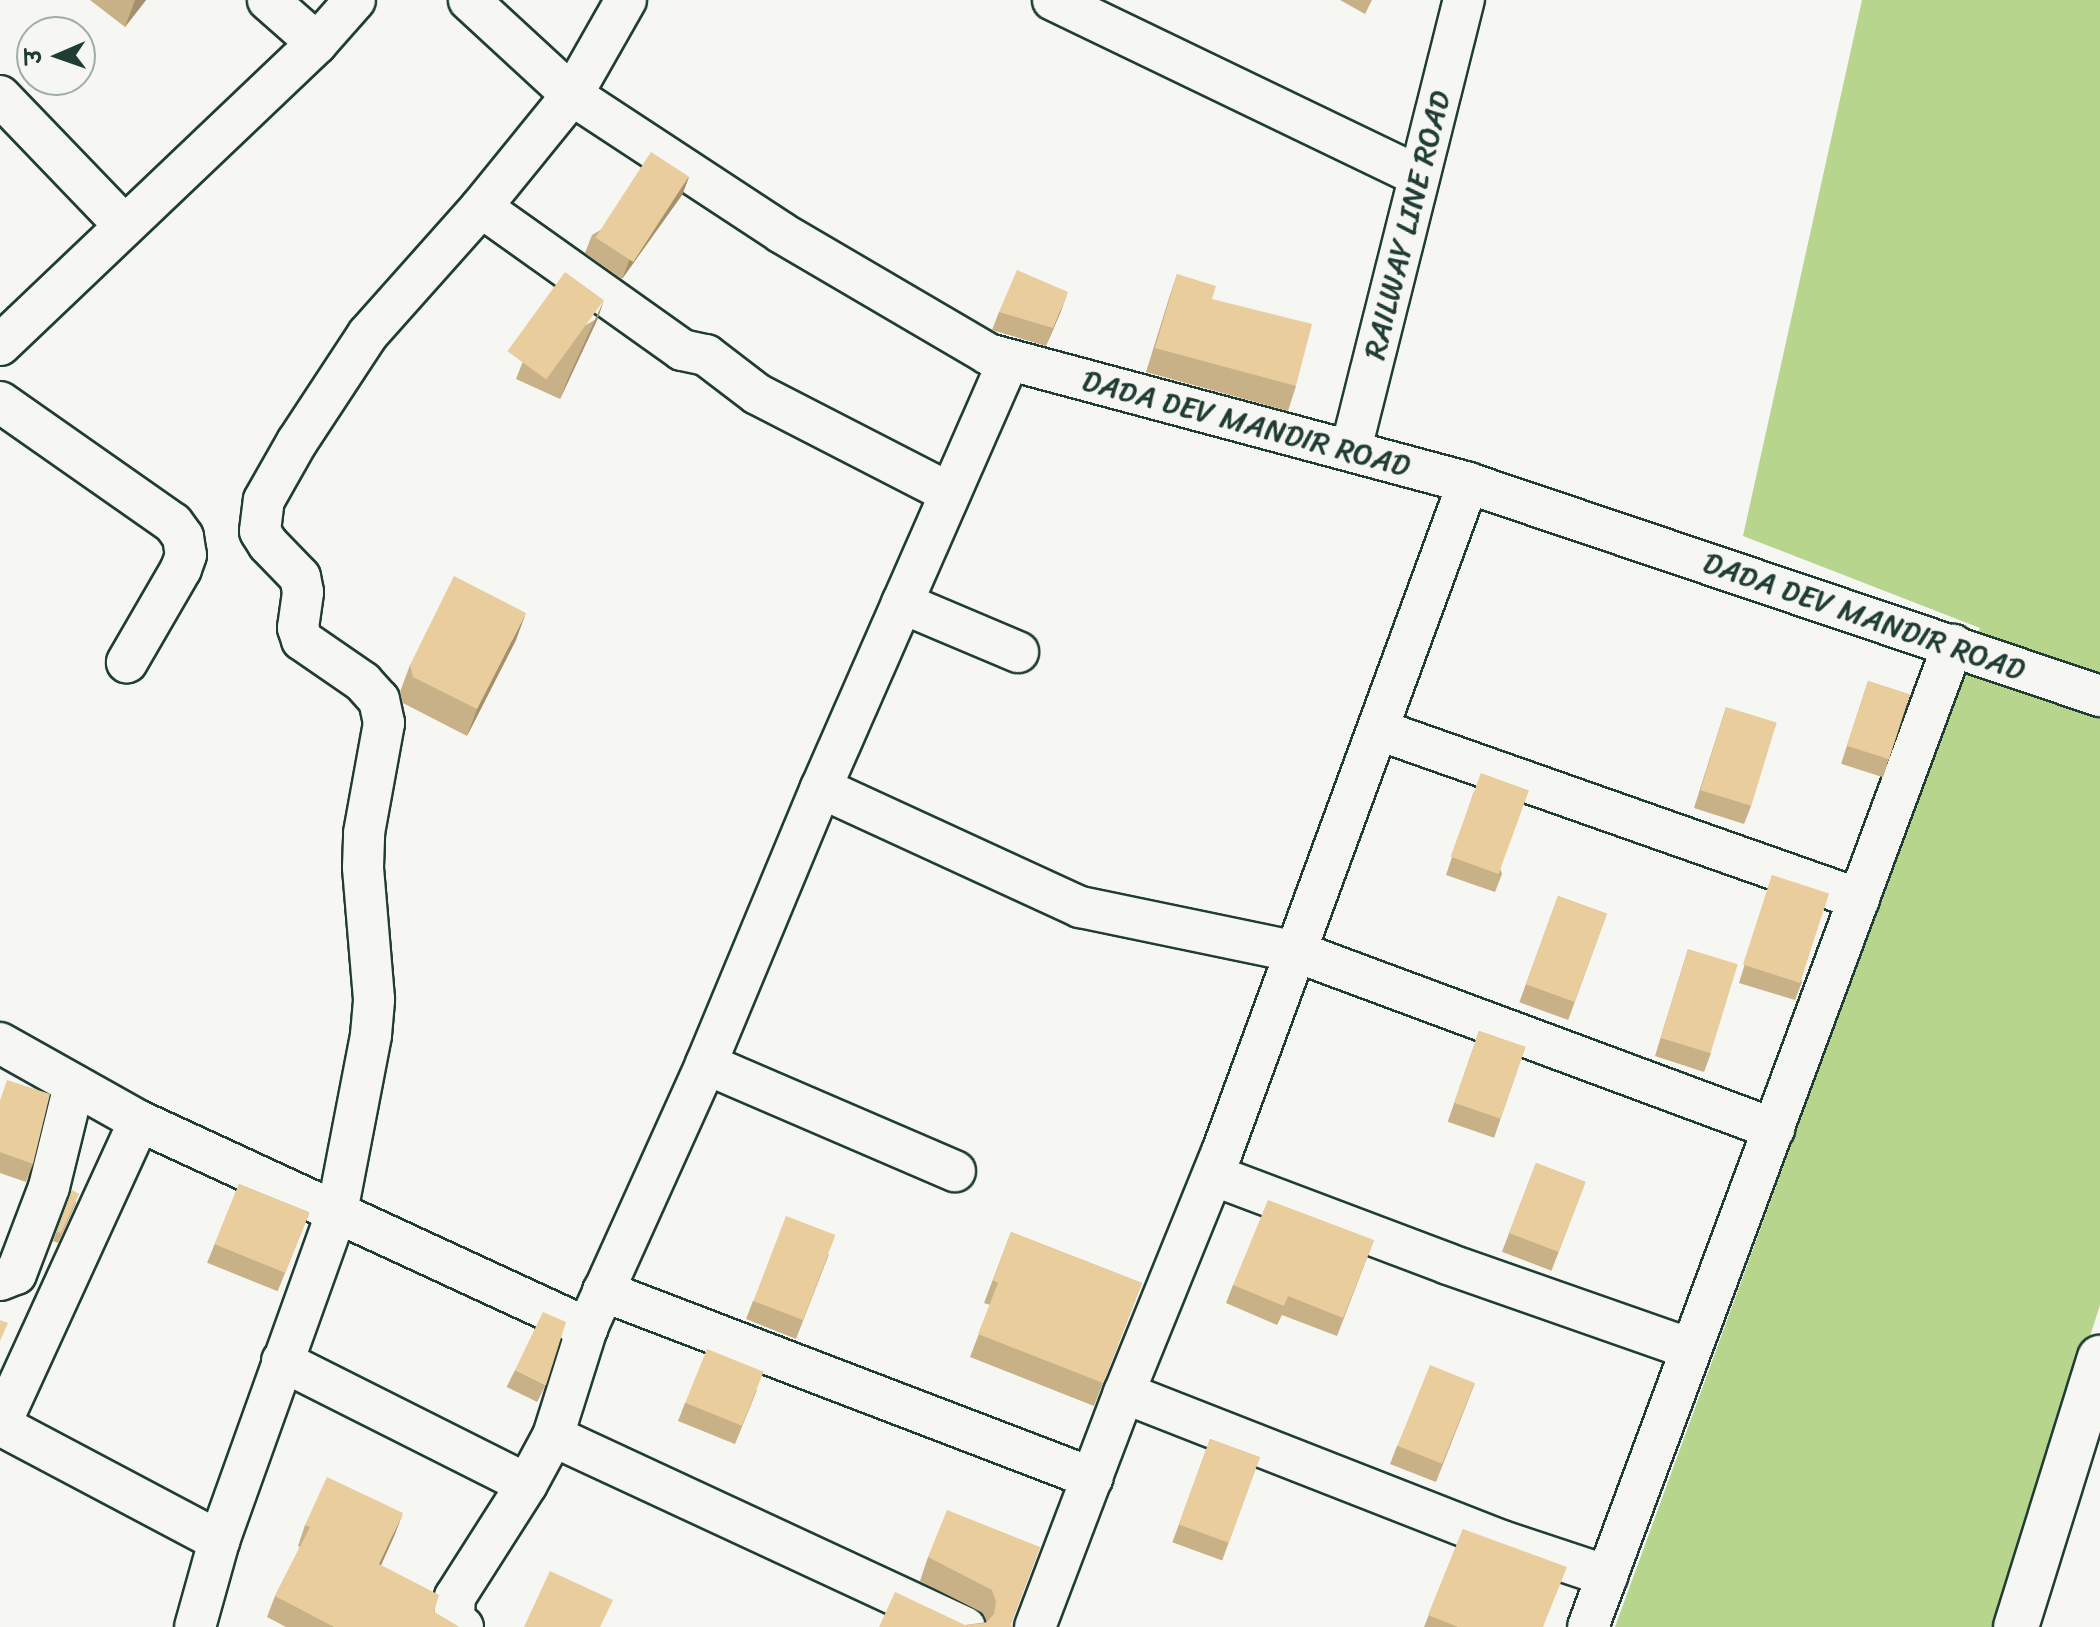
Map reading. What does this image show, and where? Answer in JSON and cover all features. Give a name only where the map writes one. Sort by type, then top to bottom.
[{"type":"street","points":[[268,0],[317,43]]},
{"type":"street","points":[[0,345],[123,224],[317,43],[355,0]]},
{"type":"street","name":"DADA DEV MANDIR ROAD","points":[[469,0],[572,95],[782,233],[971,347],[1008,361],[1351,449],[1468,483],[2100,696]]},
{"type":"street","points":[[195,1627],[219,1541],[337,1212],[371,1035],[374,999],[363,867],[364,833],[384,723],[379,700],[363,682],[302,640],[298,628],[303,592],[300,577],[268,544],[260,531],[264,500],[297,442],[368,334],[481,207],[572,95],[626,0]]},
{"type":"street","points":[[1053,0],[1419,176]]},
{"type":"street","name":"RAILWAY LINE ROAD","points":[[1351,449],[1464,0]]},
{"type":"street","points":[[0,96],[123,224]]},
{"type":"street","points":[[481,207],[682,350],[706,355],[757,394],[950,493]]},
{"type":"street","points":[[463,1627],[454,1620],[455,1597],[527,1484],[553,1436],[587,1328],[706,1064],[821,788],[1008,361]]},
{"type":"street","points":[[0,402],[173,523],[183,537],[186,555],[181,569],[127,662]]},
{"type":"street","points":[[1036,1627],[1124,1393],[1213,1175],[1468,483]]},
{"type":"street","points":[[902,603],[1018,652]]},
{"type":"street","points":[[1588,1627],[1953,645]]},
{"type":"street","points":[[1379,730],[1859,899]]},
{"type":"street","points":[[821,788],[1080,907],[1297,952],[1774,1129]]},
{"type":"street","points":[[0,1043],[139,1121],[587,1328]]},
{"type":"street","points":[[706,1064],[955,1171]]},
{"type":"street","points":[[0,1280],[16,1274],[49,1187],[74,1085]]},
{"type":"street","points":[[139,1121],[0,1425],[219,1541]]},
{"type":"street","points":[[1213,1175],[1448,1264],[1691,1349]]},
{"type":"street","points":[[603,1291],[1092,1478]]},
{"type":"street","points":[[2016,1627],[2100,1358]]},
{"type":"street","points":[[282,1361],[527,1484]]},
{"type":"street","points":[[1124,1393],[1460,1525],[1607,1576]]},
{"type":"street","points":[[553,1436],[965,1627]]},
{"type":"green space","points":[[1862,0],[2100,0],[2100,1305],[1997,1627],[1615,1627],[1980,628],[1743,536]]},
{"type":"building","points":[[651,152],[689,177],[633,262],[595,238]]},
{"type":"building","points":[[1017,270],[1068,292],[1053,328],[999,312]]},
{"type":"building","points":[[565,272],[604,300],[546,379],[507,351]]},
{"type":"building","points":[[1177,274],[1216,286],[1212,299],[1312,324],[1296,386],[1155,348]]},
{"type":"building","points":[[454,576],[526,613],[477,709],[413,677],[410,665]]},
{"type":"building","points":[[1868,681],[1910,695],[1889,759],[1847,746]]},
{"type":"building","points":[[1726,707],[1777,722],[1751,806],[1701,790]]},
{"type":"building","points":[[1481,773],[1529,790],[1498,874],[1451,857]]},
{"type":"building","points":[[1772,875],[1829,894],[1800,983],[1743,964]]},
{"type":"building","points":[[1558,896],[1607,914],[1575,1002],[1526,984]]},
{"type":"building","points":[[1688,949],[1738,964],[1711,1053],[1661,1038]]},
{"type":"building","points":[[1479,1031],[1525,1047],[1501,1119],[1454,1103]]},
{"type":"building","points":[[7,1080],[50,1094],[33,1164],[0,1152],[0,1101]]},
{"type":"building","points":[[1536,1163],[1585,1182],[1559,1252],[1509,1233]]},
{"type":"building","points":[[239,1184],[309,1212],[285,1273],[215,1244]]},
{"type":"building","points":[[72,1190],[79,1194],[61,1233],[57,1232]]},
{"type":"building","points":[[1268,1200],[1374,1240],[1343,1318],[1288,1296],[1284,1306],[1233,1285]]},
{"type":"building","points":[[786,1216],[835,1235],[803,1320],[753,1301]]},
{"type":"building","points":[[1011,1232],[1142,1283],[1103,1383],[978,1334],[998,1283],[993,1280]]},
{"type":"building","points":[[543,1312],[566,1322],[546,1385],[515,1370]]},
{"type":"building","points":[[0,1320],[8,1323],[0,1341]]},
{"type":"building","points":[[707,1349],[764,1372],[742,1426],[685,1403]]},
{"type":"building","points":[[1430,1365],[1475,1383],[1442,1464],[1397,1446]]},
{"type":"building","points":[[1210,1439],[1260,1457],[1229,1543],[1179,1525]]},
{"type":"building","points":[[327,1477],[403,1513],[379,1564],[439,1595],[434,1612],[459,1627],[334,1627],[275,1596],[310,1527],[305,1525]]},
{"type":"building","points":[[947,1510],[1040,1547],[1010,1625],[1013,1627],[879,1627],[895,1592],[965,1625],[986,1623],[994,1614],[996,1602],[992,1590],[928,1557]]},
{"type":"building","points":[[1463,1529],[1567,1567],[1543,1627],[1458,1627],[1428,1615]]},
{"type":"building","points":[[550,1571],[613,1600],[600,1627],[524,1627]]}]
